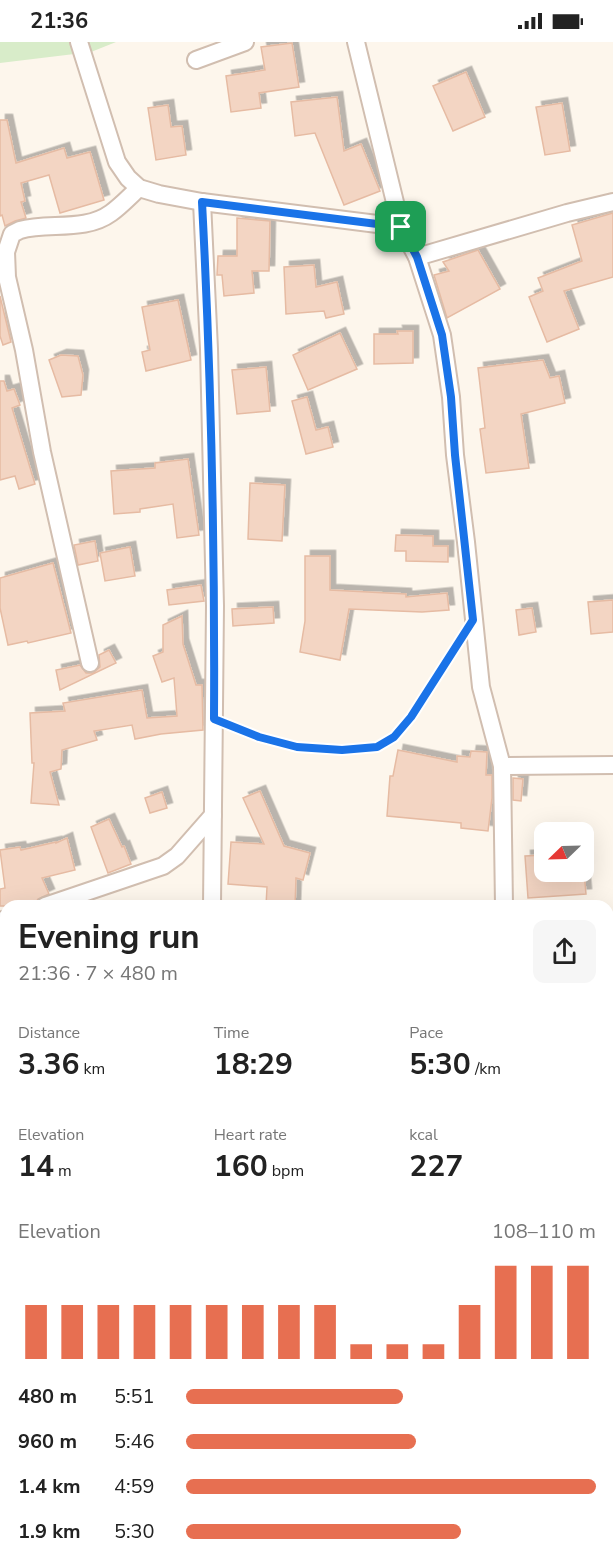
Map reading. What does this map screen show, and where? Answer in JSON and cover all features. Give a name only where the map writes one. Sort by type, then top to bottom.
[{"type":"street","points":[[79,42],[117,162],[128,178],[139,188],[202,202],[401,227]]},
{"type":"street","points":[[196,60],[246,42]]},
{"type":"street","points":[[356,42],[401,227],[417,257],[442,335],[451,397],[455,455],[481,687],[502,766],[504,900]]},
{"type":"street","points":[[90,663],[42,452],[24,350],[7,277],[6,252],[12,234],[20,230],[86,224],[111,213],[139,188]]},
{"type":"street","points":[[202,202],[209,349],[215,606],[212,900]]},
{"type":"street","points":[[417,257],[567,213],[613,202]]},
{"type":"street","points":[[502,766],[613,765]]},
{"type":"street","points":[[63,900],[163,866],[177,856],[213,815]]},
{"type":"path","points":[[214,719],[259,737],[297,747],[342,750],[377,747],[394,737],[411,717],[473,620]]},
{"type":"green space","points":[[0,42],[116,42],[91,52],[0,63]]},
{"type":"building","points":[[292,43],[299,87],[259,93],[261,108],[231,112],[226,76],[265,70],[261,47]]},
{"type":"building","points":[[466,72],[485,117],[453,131],[433,86]]},
{"type":"building","points":[[337,97],[344,151],[361,144],[380,191],[344,205],[315,133],[295,136],[291,102]]},
{"type":"building","points":[[562,103],[570,151],[545,155],[536,107]]},
{"type":"building","points":[[168,105],[171,127],[182,126],[186,155],[156,160],[148,108]]},
{"type":"building","points":[[0,120],[7,120],[16,163],[64,148],[67,158],[90,152],[104,200],[60,213],[49,175],[21,183],[25,201],[21,202],[26,218],[5,226],[2,215],[0,216]]},
{"type":"building","points":[[613,213],[613,277],[564,291],[579,329],[547,342],[529,297],[543,291],[538,278],[582,261],[572,225]]},
{"type":"building","points":[[237,218],[270,221],[269,271],[252,271],[254,293],[224,296],[222,275],[217,275],[218,256],[237,256]]},
{"type":"building","points":[[478,250],[500,289],[447,318],[434,275],[449,271],[443,262]]},
{"type":"building","points":[[314,265],[316,287],[337,282],[344,314],[326,318],[324,311],[286,314],[284,267]]},
{"type":"building","points":[[0,296],[11,342],[3,345],[0,336]]},
{"type":"building","points":[[178,300],[191,360],[146,371],[142,352],[150,350],[142,307]]},
{"type":"building","points":[[397,331],[413,331],[413,363],[374,364],[374,334],[398,334]]},
{"type":"building","points":[[340,333],[357,369],[308,390],[293,355]]},
{"type":"building","points":[[61,355],[78,356],[83,375],[81,395],[62,397],[49,360]]},
{"type":"building","points":[[543,360],[550,378],[559,376],[565,403],[521,414],[529,468],[486,473],[480,429],[485,428],[478,368]]},
{"type":"building","points":[[266,367],[270,411],[237,414],[232,370]]},
{"type":"building","points":[[0,381],[4,381],[7,391],[14,389],[20,405],[12,408],[35,484],[19,489],[15,476],[0,480]]},
{"type":"building","points":[[307,397],[316,430],[328,427],[333,447],[306,454],[292,401]]},
{"type":"building","points":[[188,459],[199,535],[177,538],[173,504],[140,509],[140,512],[114,514],[111,471],[155,468],[155,463]]},
{"type":"building","points":[[250,483],[285,485],[282,541],[248,539]]},
{"type":"building","points":[[396,535],[433,536],[433,546],[448,546],[448,562],[406,561],[406,551],[395,551]]},
{"type":"building","points":[[95,541],[98,561],[78,565],[74,545]]},
{"type":"building","points":[[130,547],[135,576],[105,581],[100,553]]},
{"type":"building","points":[[305,556],[330,556],[330,590],[406,594],[406,597],[447,593],[449,610],[422,612],[349,609],[340,660],[300,652],[305,621]]},
{"type":"building","points":[[53,563],[71,633],[8,645],[0,608],[0,578]]},
{"type":"building","points":[[201,585],[204,601],[169,605],[167,590]]},
{"type":"building","points":[[613,600],[613,632],[591,634],[588,602]]},
{"type":"building","points":[[273,607],[274,623],[233,626],[232,609]]},
{"type":"building","points":[[532,608],[536,632],[519,635],[516,610]]},
{"type":"building","points":[[182,616],[183,644],[196,685],[202,685],[203,730],[135,739],[132,725],[94,731],[97,740],[62,750],[61,769],[50,772],[59,805],[31,803],[34,763],[32,763],[30,713],[65,711],[63,703],[142,690],[147,718],[177,716],[174,678],[162,682],[153,656],[163,652],[163,625]]},
{"type":"building","points":[[109,650],[116,663],[60,690],[56,670],[80,665],[86,673],[93,673],[100,667],[99,655]]},
{"type":"building","points":[[398,750],[457,762],[457,756],[470,757],[471,751],[487,752],[486,775],[492,775],[488,831],[461,828],[461,823],[387,816],[390,776],[393,776]]},
{"type":"building","points":[[513,778],[523,779],[521,801],[513,800]]},
{"type":"building","points":[[260,791],[284,846],[310,853],[303,880],[296,878],[295,900],[266,900],[267,887],[228,884],[231,842],[264,844],[243,798]]},
{"type":"building","points":[[162,792],[167,808],[150,813],[145,798]]},
{"type":"building","points":[[109,819],[131,864],[108,873],[91,827]]},
{"type":"building","points":[[67,838],[75,870],[42,878],[49,894],[37,900],[0,900],[0,889],[5,888],[0,850],[20,847],[21,850],[56,843]]},
{"type":"building","points":[[525,856],[534,856],[534,882],[585,882],[586,894],[528,898]]},
{"type":"route","points":[[202,202],[401,227],[417,257],[442,335],[451,397],[473,620],[411,717],[394,737],[377,747],[342,750],[297,747],[259,737],[214,719],[215,606],[209,349],[202,202]]}]
